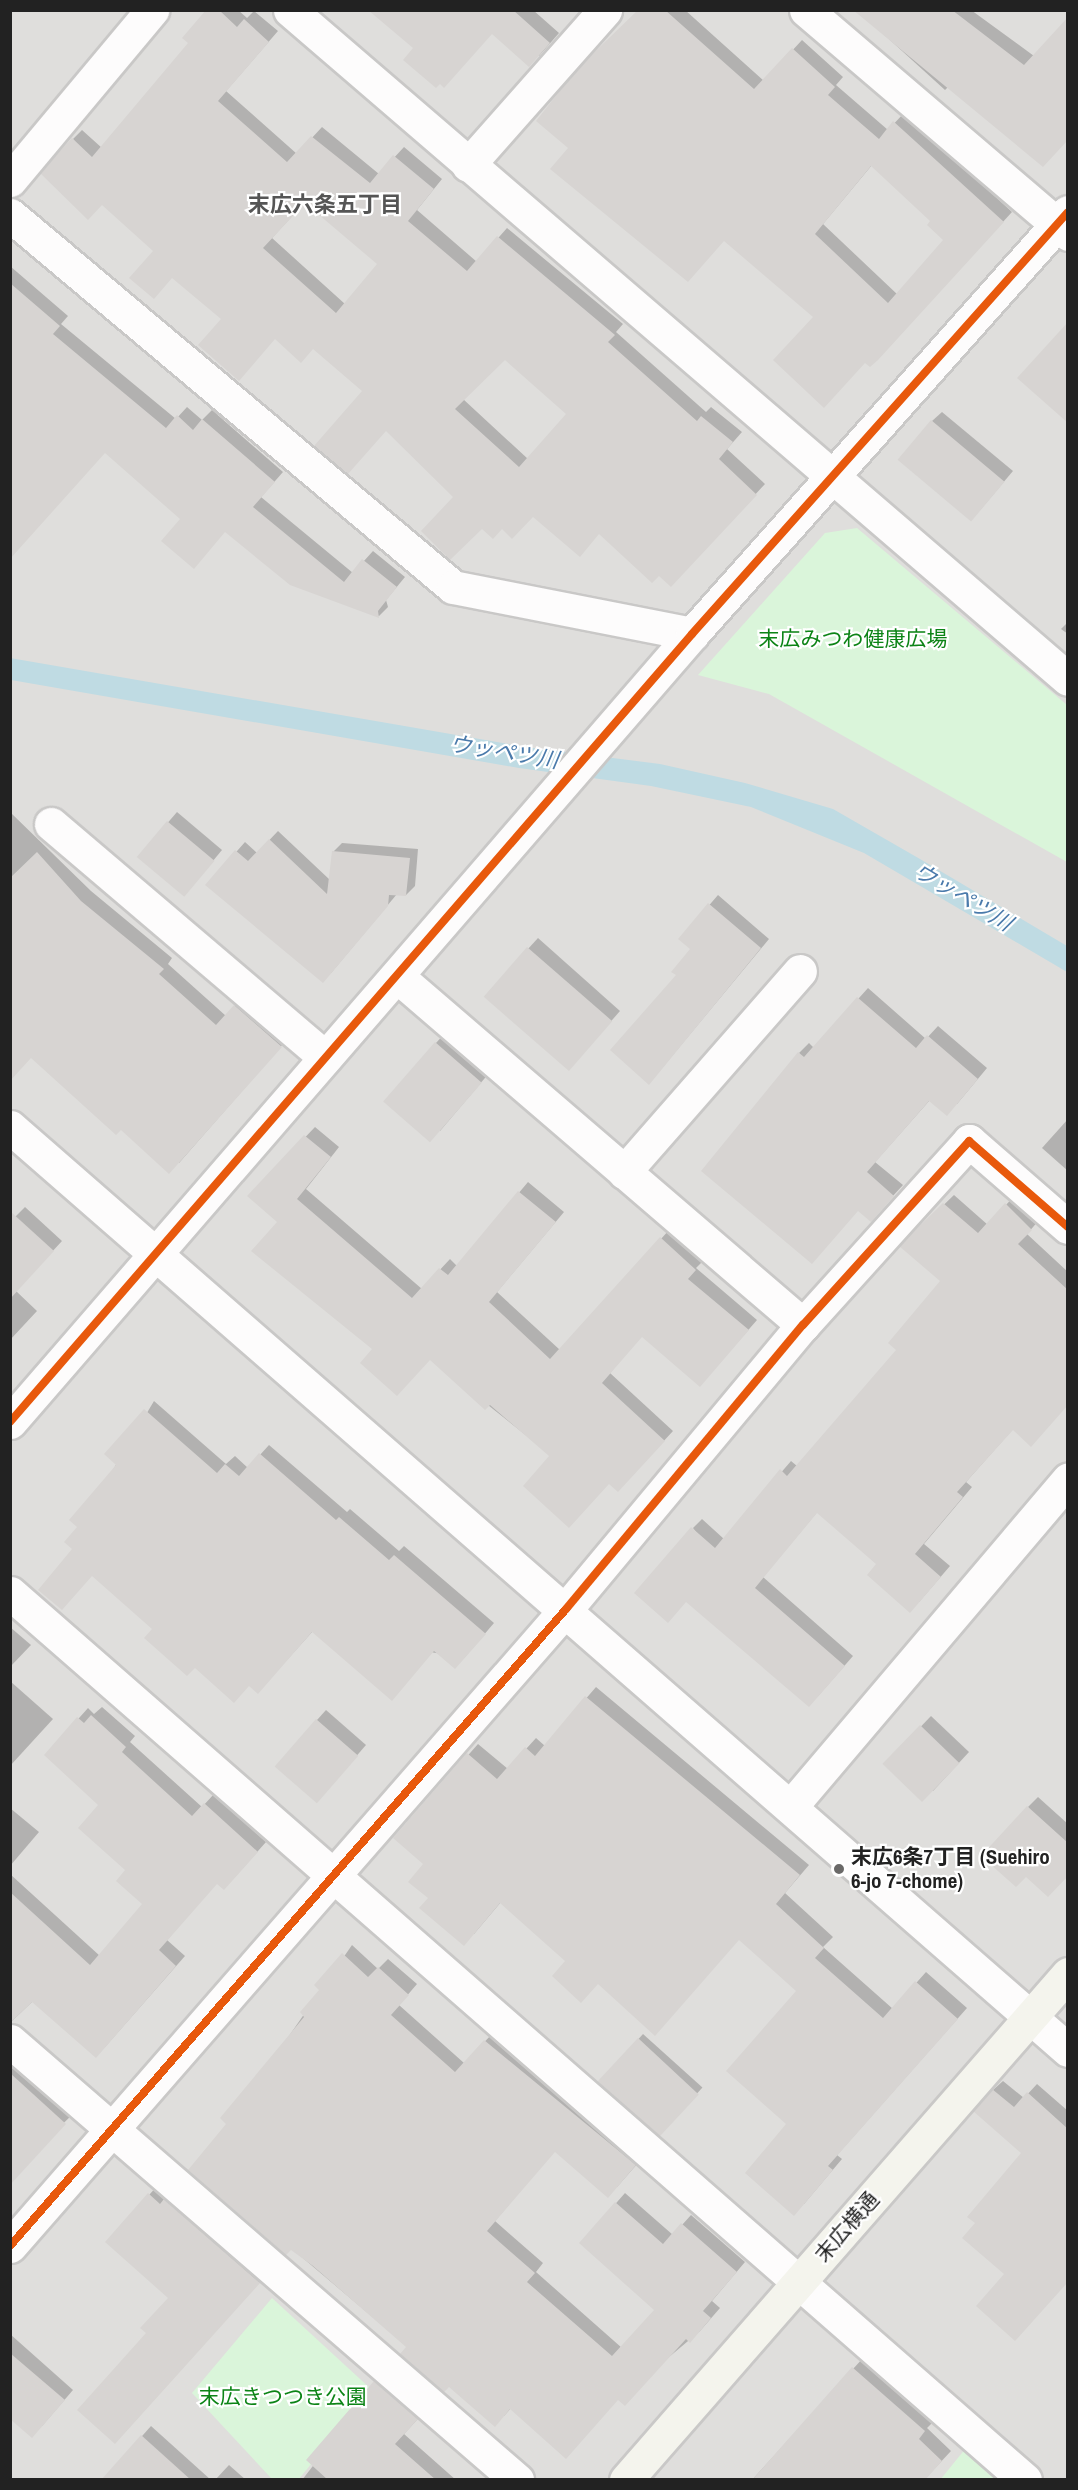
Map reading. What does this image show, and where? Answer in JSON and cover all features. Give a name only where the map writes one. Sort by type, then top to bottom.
[{"type":"street","points":[[10,180],[152,10]]},
{"type":"street","points":[[290,10],[832,482],[1068,679]]},
{"type":"street","points":[[468,165],[605,10]]},
{"type":"street","points":[[10,1422],[325,1057],[398,977],[646,692],[692,634],[1064,224],[806,10]]},
{"type":"street","points":[[10,215],[453,587],[692,634]]},
{"type":"street","points":[[51,824],[325,1057]]},
{"type":"street","points":[[624,1172],[800,971]]},
{"type":"street","points":[[398,977],[803,1325]]},
{"type":"street","points":[[10,1127],[792,1805],[1068,2050]]},
{"type":"street","points":[[10,2246],[113,2132],[333,1874],[566,1610],[803,1325],[969,1141],[1068,1227]]},
{"type":"street","points":[[792,1805],[1068,1479]]},
{"type":"street","points":[[10,1593],[1025,2480]]},
{"type":"street","name":"末広横通","points":[[626,2480],[1068,1974]]},
{"type":"street","points":[[10,2042],[517,2480]]},
{"type":"shaded area","points":[[11,11],[1067,11],[1067,2479],[11,2479]]},
{"type":"green space","name":"末広みつわ健康広場","points":[[857,528],[1067,705],[1067,862],[769,694],[698,675],[825,533]]},
{"type":"green space","name":"末広きつつき公園","points":[[272,2298],[372,2390],[298,2480],[272,2479],[192,2393]]},
{"type":"green space","points":[[966,2448],[1002,2480],[940,2480]]},
{"type":"water","name":"ウッペツ川","points":[[10,658],[526,747],[660,764],[745,783],[833,809],[1067,946],[1067,972],[864,853],[751,807],[651,786],[519,768],[11,680]]},
{"type":"building","points":[[206,10],[219,10],[237,27],[244,19],[269,42],[218,101],[287,162],[311,136],[370,183],[393,155],[434,189],[408,221],[467,271],[497,236],[615,335],[608,342],[697,421],[701,416],[733,442],[719,459],[757,495],[671,587],[659,576],[652,583],[599,534],[580,557],[533,517],[512,539],[502,529],[493,539],[482,529],[450,560],[421,531],[453,497],[386,431],[348,474],[314,446],[362,391],[313,349],[301,363],[275,339],[239,381],[198,345],[221,319],[172,278],[154,299],[129,278],[153,251],[102,205],[88,220],[40,173],[72,138],[92,157],[188,43],[182,38]],"holes":[[[305,203],[377,264],[336,313],[263,248]],[[505,360],[566,414],[519,467],[455,409]]]},
{"type":"building","points":[[368,10],[513,10],[550,43],[529,67],[492,34],[444,88],[440,84],[436,88],[403,60],[413,48]]},
{"type":"building","points":[[638,10],[665,10],[754,89],[792,48],[835,87],[828,95],[879,139],[893,121],[1004,222],[878,360],[870,367],[865,363],[824,408],[773,360],[813,317],[724,241],[688,282],[550,169],[568,148],[536,121],[578,68]],"holes":[[[871,166],[930,221],[927,225],[943,240],[888,303],[815,234]]]},
{"type":"building","points":[[853,10],[952,10],[1024,65],[1068,17],[1068,140],[1043,167]]},
{"type":"building","points":[[10,283],[60,326],[53,334],[166,428],[177,415],[193,430],[202,419],[275,482],[253,507],[344,582],[362,559],[397,587],[378,611],[379,618],[290,585],[225,532],[194,569],[161,541],[180,519],[105,453],[10,559]]},
{"type":"building","points":[[1068,322],[1068,423],[1017,378]]},
{"type":"building","points":[[931,420],[1005,482],[971,522],[898,460]]},
{"type":"building","points":[[167,821],[214,861],[184,897],[137,857]]},
{"type":"building","points":[[269,839],[327,894],[332,851],[410,858],[406,896],[389,895],[388,906],[323,983],[205,885],[235,850],[248,861]]},
{"type":"building","points":[[37,852],[81,901],[164,969],[159,974],[216,1025],[234,1005],[282,1047],[169,1174],[121,1130],[116,1135],[31,1058],[10,1081],[10,878]]},
{"type":"building","points":[[708,903],[761,948],[649,1085],[610,1050],[676,975],[671,972],[690,949],[678,939]]},
{"type":"building","points":[[527,947],[612,1021],[569,1071],[484,997]]},
{"type":"building","points":[[857,997],[916,1048],[927,1035],[978,1079],[947,1116],[929,1101],[867,1172],[894,1196],[871,1222],[858,1211],[812,1264],[701,1171],[798,1052],[804,1057]]},
{"type":"building","points":[[435,1042],[482,1083],[430,1142],[383,1102]]},
{"type":"building","points":[[304,1135],[331,1157],[297,1199],[412,1298],[439,1268],[448,1275],[518,1191],[556,1222],[489,1302],[550,1359],[660,1237],[696,1270],[688,1279],[749,1330],[700,1387],[642,1337],[602,1383],[665,1441],[618,1492],[609,1484],[569,1528],[523,1486],[549,1456],[490,1405],[485,1410],[430,1360],[397,1396],[360,1363],[372,1349],[251,1251],[277,1222],[247,1196]]},
{"type":"building","points":[[943,1203],[978,1233],[1005,1203],[1032,1230],[1018,1244],[1068,1290],[1068,1405],[1031,1447],[1013,1430],[957,1492],[963,1497],[915,1554],[941,1577],[910,1613],[867,1575],[876,1564],[817,1513],[755,1588],[845,1666],[809,1707],[686,1602],[668,1623],[634,1593],[691,1527],[715,1548],[780,1469],[787,1476],[896,1350],[888,1343],[940,1281],[899,1246]]},
{"type":"building","points":[[10,1211],[54,1251],[10,1299]]},
{"type":"building","points":[[144,1409],[217,1473],[225,1464],[239,1476],[259,1453],[336,1520],[339,1517],[389,1560],[394,1555],[486,1634],[455,1669],[434,1651],[392,1701],[312,1632],[258,1694],[249,1686],[234,1703],[195,1668],[187,1676],[144,1638],[152,1629],[92,1576],[62,1610],[38,1590],[72,1549],[64,1542],[77,1527],[69,1520],[116,1465],[104,1454]]},
{"type":"building","points":[[585,1696],[800,1875],[776,1904],[824,1948],[815,1958],[883,2018],[915,1981],[958,2019],[828,2166],[833,2170],[794,2216],[745,2173],[786,2124],[726,2071],[796,1991],[739,1940],[655,2036],[598,1984],[581,2003],[552,1976],[565,1961],[500,1903],[464,1946],[419,1908],[428,1898],[408,1882],[423,1864],[393,1838],[467,1753],[497,1779],[525,1747],[535,1756]]},
{"type":"building","points":[[91,1715],[126,1747],[122,1752],[192,1816],[204,1803],[258,1852],[224,1890],[217,1884],[159,1950],[176,1966],[96,2058],[32,2002],[10,2023],[10,1892],[90,1965],[142,1904],[116,1881],[125,1870],[78,1828],[98,1805],[44,1755],[77,1717],[84,1723]]},
{"type":"building","points":[[316,1719],[358,1756],[317,1803],[275,1767]]},
{"type":"building","points":[[920,1725],[960,1763],[922,1802],[882,1764]]},
{"type":"building","points":[[1027,1806],[1068,1843],[1068,1876],[1048,1897],[1026,1877],[1016,1887],[981,1856]]},
{"type":"building","points":[[342,1953],[368,1977],[378,1967],[409,1995],[391,2015],[455,2072],[484,2040],[636,2165],[608,2198],[555,2152],[487,2231],[535,2273],[527,2282],[612,2356],[654,2310],[579,2243],[615,2202],[663,2244],[681,2223],[737,2272],[703,2311],[711,2318],[690,2343],[686,2339],[625,2406],[618,2400],[566,2459],[510,2409],[495,2427],[449,2387],[444,2392],[400,2354],[406,2347],[313,2266],[291,2250],[286,2255],[188,2170],[226,2124],[220,2118],[304,2017],[300,2012],[319,1990],[314,1985]]},
{"type":"building","points":[[638,2038],[699,2095],[658,2138],[598,2081]]},
{"type":"building","points":[[10,2073],[66,2124],[10,2185]]},
{"type":"building","points":[[992,2089],[1014,2107],[1027,2092],[1068,2129],[1068,2282],[1015,2341],[976,2306],[1004,2274],[962,2238],[975,2223],[967,2217],[1021,2153],[973,2111]]},
{"type":"building","points":[[148,2193],[160,2204],[164,2199],[260,2283],[115,2444],[77,2410],[146,2333],[140,2328],[168,2298],[105,2242]]},
{"type":"building","points":[[10,2353],[65,2400],[32,2438],[10,2419]]},
{"type":"building","points":[[852,2367],[925,2431],[919,2439],[942,2461],[925,2480],[752,2480]]},
{"type":"building","points":[[374,2381],[418,2419],[395,2444],[436,2480],[328,2480],[306,2460]]},
{"type":"building","points":[[141,2435],[191,2480],[101,2480]]},
{"type":"cycle path","points":[[10,1422],[692,634],[1068,212]]},
{"type":"cycle path","points":[[10,2246],[566,1609],[803,1325],[969,1141],[1068,1227]]},
{"type":"place","name":"末広6条7丁目 (Suehiro 6-jo 7-chome)","points":[[839,1869]]},
{"type":"district","name":"末広六条五丁目","points":[[325,205]]}]
